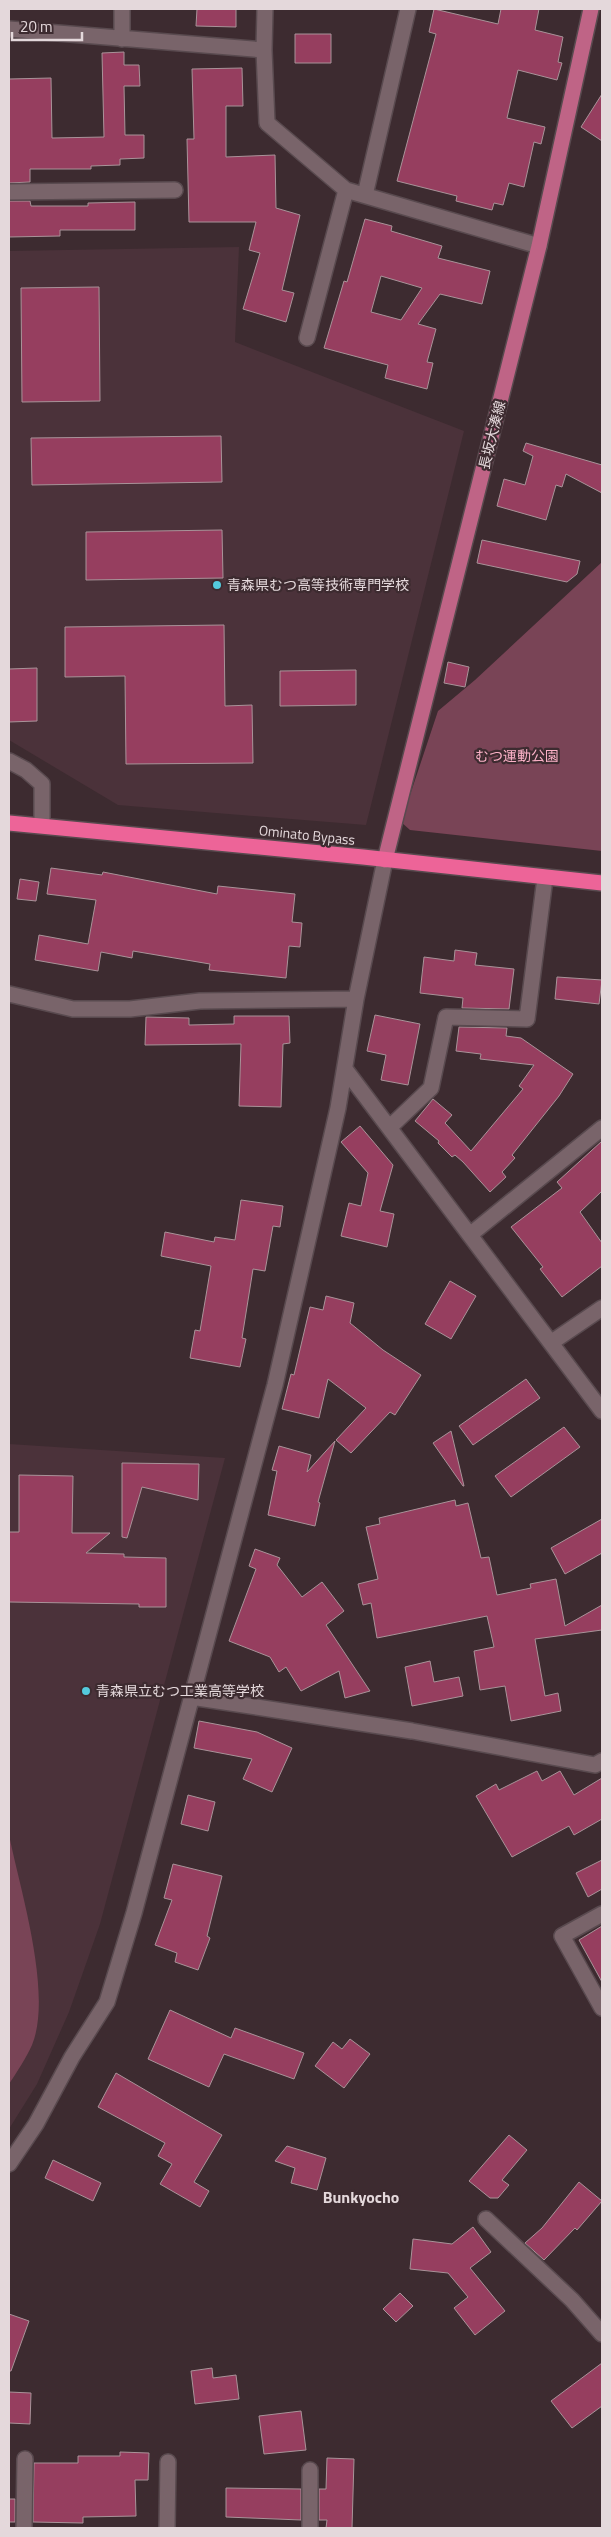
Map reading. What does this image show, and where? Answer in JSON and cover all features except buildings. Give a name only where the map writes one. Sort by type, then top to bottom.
[{"type":"highway","name":"Ominato Bypass","points":[[9,823],[602,883]]},
{"type":"main road","name":"長坂大湊線","points":[[386,860],[539,246],[591,9]]},
{"type":"street","points":[[122,9],[122,39]]},
{"type":"street","points":[[265,9],[264,50],[267,123],[346,190],[539,246]]},
{"type":"street","points":[[365,196],[408,9]]},
{"type":"street","points":[[9,29],[264,50]]},
{"type":"street","points":[[9,192],[175,190]]},
{"type":"street","points":[[307,338],[346,190]]},
{"type":"street","points":[[9,761],[26,770],[42,784],[42,825]]},
{"type":"street","points":[[9,2164],[36,2124],[72,2057],[107,2002],[134,1913],[275,1385],[345,1069],[356,999],[386,860]]},
{"type":"street","points":[[390,1127],[431,1088],[446,1017],[527,1019],[545,878]]},
{"type":"street","points":[[9,994],[73,1009],[130,1009],[200,1002],[356,999]]},
{"type":"street","points":[[345,1069],[471,1234],[602,1411]]},
{"type":"street","points":[[471,1234],[602,1128]]},
{"type":"street","points":[[552,1342],[602,1308]]},
{"type":"street","points":[[191,1697],[412,1731],[595,1765],[602,1762]]},
{"type":"street","points":[[602,1914],[562,1936],[602,2008]]},
{"type":"street","points":[[486,2220],[572,2300],[602,2334]]},
{"type":"street","points":[[24,2528],[25,2459]]},
{"type":"street","points":[[167,2528],[168,2462]]},
{"type":"street","points":[[310,2470],[310,2528]]},
{"type":"shaded area","name":"青森県むつ高等技術専門学校","points":[[239,247],[235,342],[464,431],[366,825],[118,805],[9,740],[9,251]]},
{"type":"shaded area","name":"青森県立むつ工業高等学校","points":[[9,1444],[225,1458],[100,1924],[69,2012],[37,2084],[9,2129]]},
{"type":"green space","name":"むつ運動公園","points":[[602,562],[602,851],[410,830],[401,822],[438,711],[475,680]]},
{"type":"green space","points":[[9,1835],[27,1912],[37,1970],[39,1998],[37,2024],[32,2045],[9,2084]]},
{"type":"place","name":"青森県むつ高等技術専門学校","points":[[217,585]]},
{"type":"place","name":"青森県立むつ工業高等学校","points":[[86,1691]]},
{"type":"district","name":"Bunkyocho","points":[[361,2197]]}]
